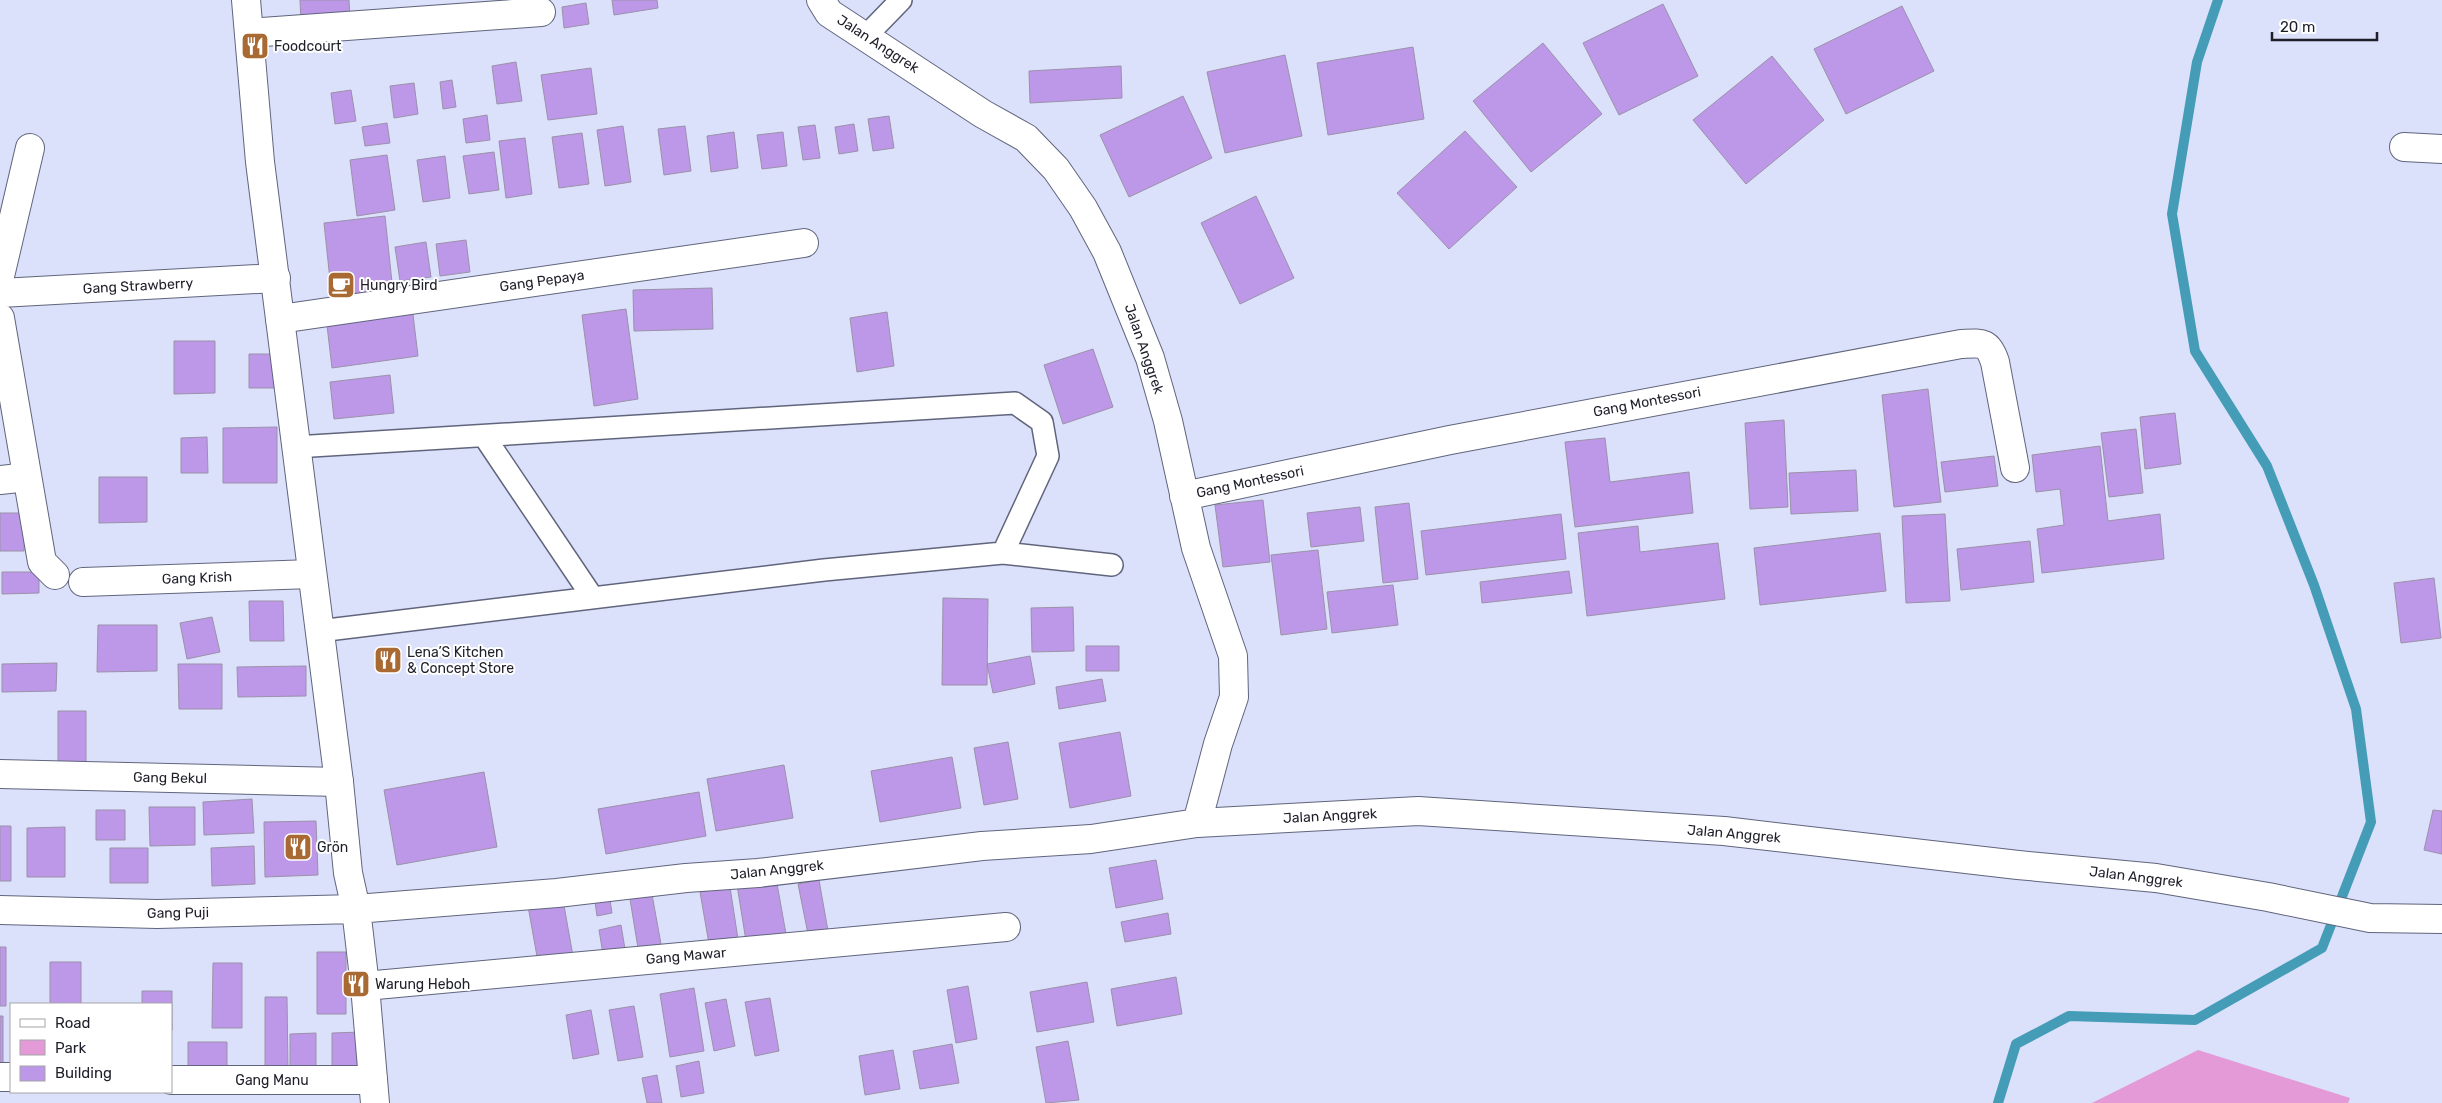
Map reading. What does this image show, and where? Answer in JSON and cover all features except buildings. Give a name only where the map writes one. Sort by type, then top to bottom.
[{"type":"street","points":[[246,0],[260,162],[276,278],[295,447],[340,782],[348,872],[356,909],[374,1091]]},
{"type":"street","name":"Jalan Anggrek","points":[[821,0],[829,13],[983,114],[1026,138],[1056,169],[1083,208],[1107,252],[1150,358],[1168,421],[1196,548],[1233,656],[1234,697],[1218,744],[1197,823]]},
{"type":"street","points":[[249,33],[541,12]]},
{"type":"street","points":[[0,276],[30,148]]},
{"type":"street","points":[[2404,148],[2442,149]]},
{"type":"street","name":"Gang Pepaya","points":[[280,319],[804,243]]},
{"type":"street","name":"Gang Strawberry","points":[[0,293],[276,278]]},
{"type":"street","points":[[0,318],[27,477],[49,569]]},
{"type":"street","name":"Gang Montessori","points":[[1184,496],[1450,440],[1961,344],[1978,343],[1986,345],[1991,350],[1995,362],[2015,468]]},
{"type":"street","points":[[0,480],[27,477]]},
{"type":"street","name":"Gang Krish","points":[[83,582],[312,574]]},
{"type":"street","name":"Gang Bekul","points":[[0,774],[340,782]]},
{"type":"street","name":"Jalan Anggrek","points":[[356,909],[557,893],[686,878],[758,873],[982,846],[1091,839],[1197,823],[1418,811],[1714,831],[2018,865],[2156,878],[2268,897],[2370,918],[2442,918]]},
{"type":"street","name":"Gang Puji","points":[[0,910],[157,914],[356,909]]},
{"type":"street","name":"Gang Mawar","points":[[365,986],[1006,927]]},
{"type":"street","name":"Gang Manu","points":[[172,1080],[374,1091]]},
{"type":"lane","points":[[866,36],[901,0]]},
{"type":"lane","points":[[295,447],[1015,403],[1042,422],[1048,456],[1003,554]]},
{"type":"lane","points":[[484,436],[593,598]]},
{"type":"lane","points":[[319,631],[824,570],[1003,554],[1112,565]]},
{"type":"green space","points":[[2198,1050],[2350,1098],[2348,1103],[2092,1103]]},
{"type":"waterway","points":[[1998,1103],[2016,1044],[2069,1016],[2195,1020],[2322,948],[2371,822],[2356,709],[2314,585],[2267,466],[2195,351],[2172,214],[2197,62],[2218,0]]},
{"type":"place","name":"Foodcourt","points":[[255,46]]},
{"type":"place","name":"Hungry Bird","points":[[341,285]]},
{"type":"place","name":"Lena’S Kitchen & Concept Store","points":[[388,660]]},
{"type":"place","name":"Grön","points":[[298,847]]},
{"type":"place","name":"Warung Heboh","points":[[356,984]]}]
